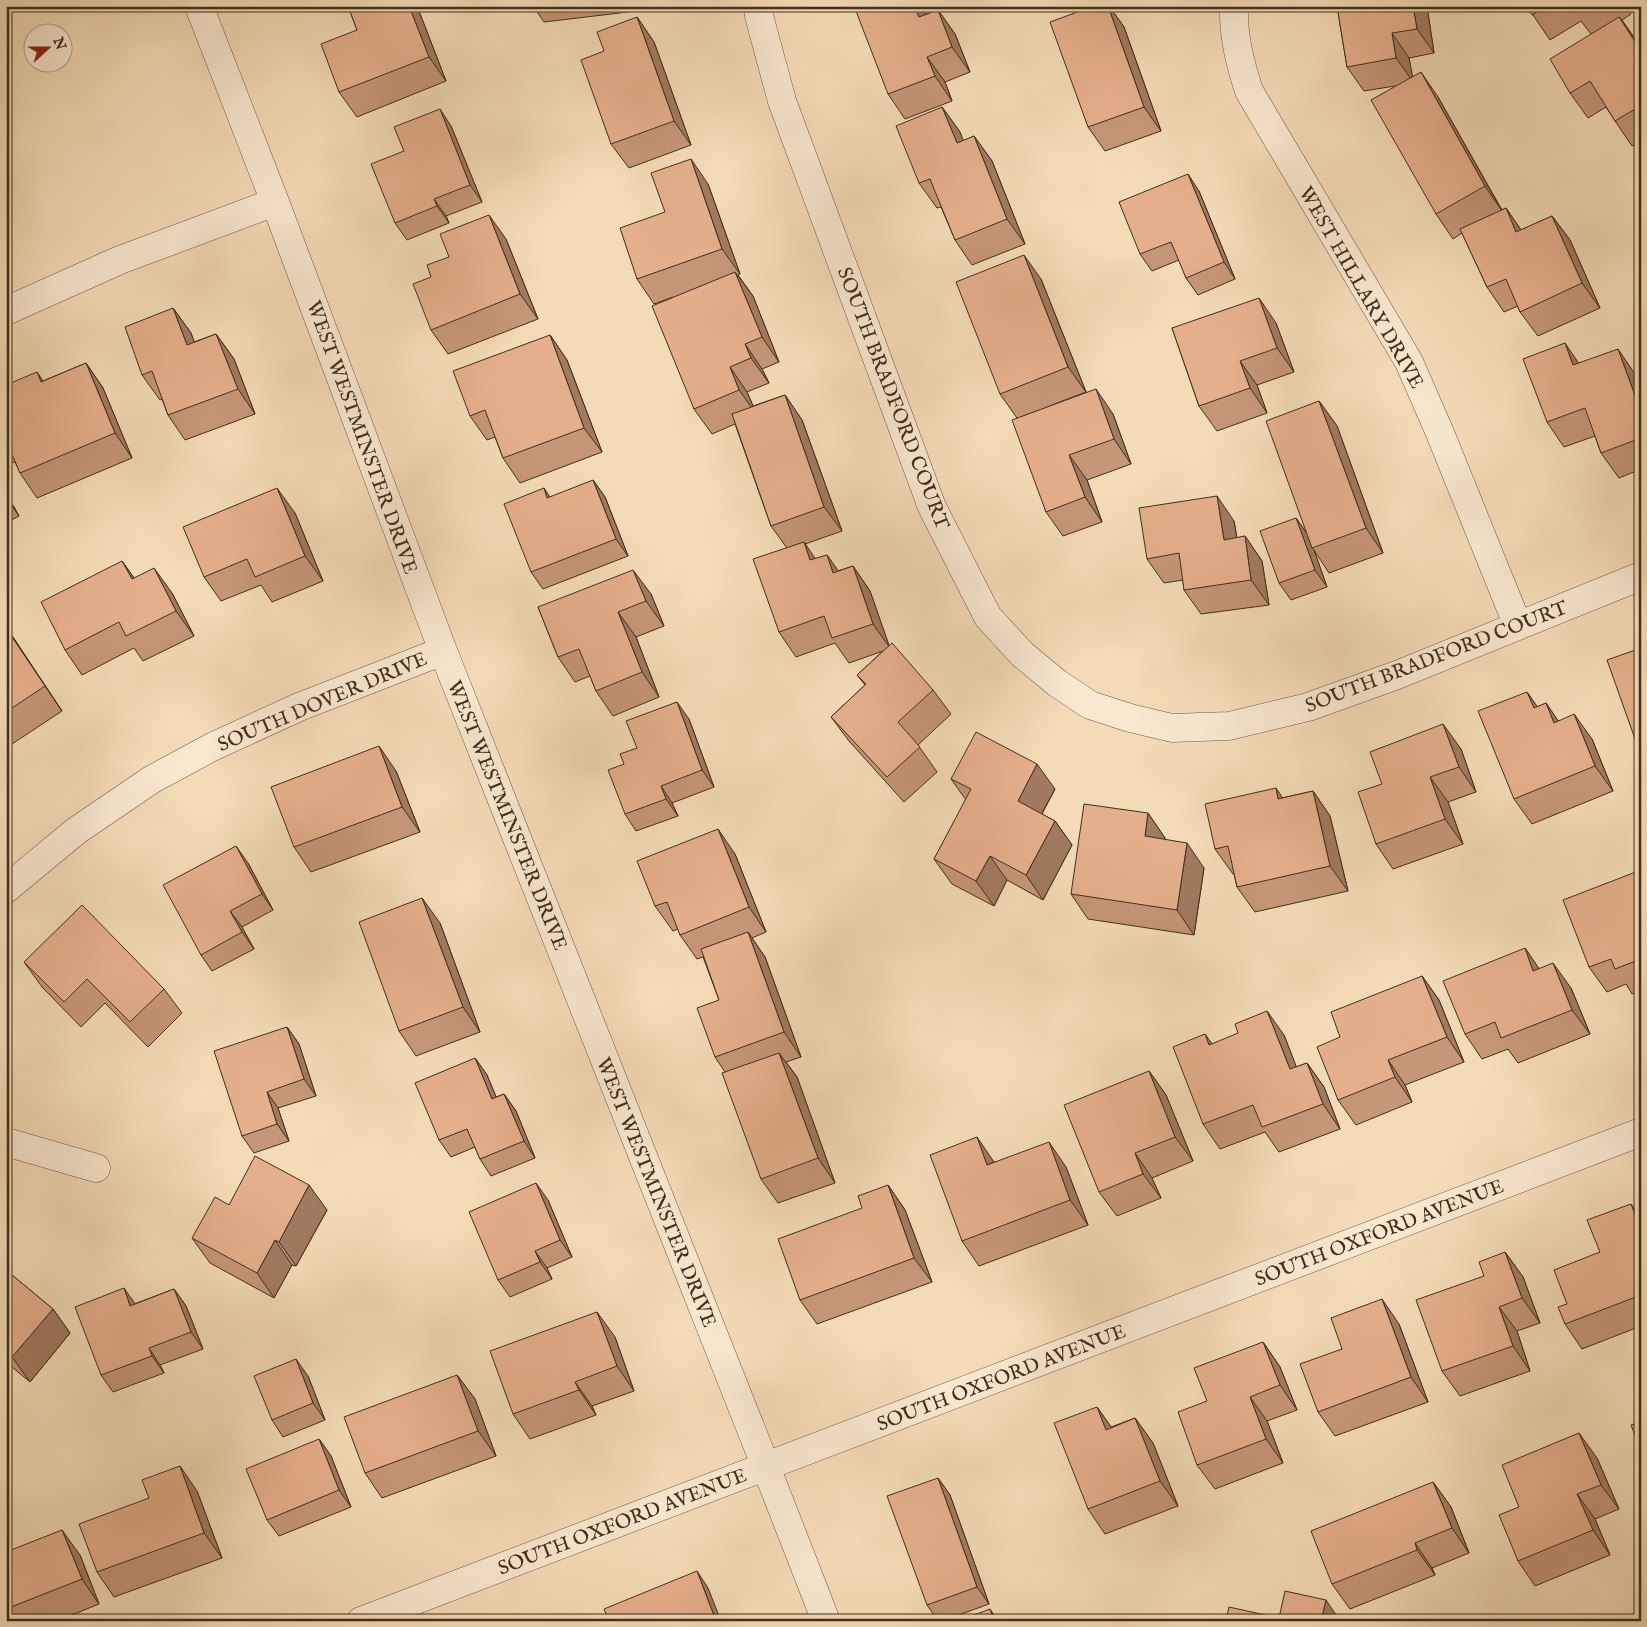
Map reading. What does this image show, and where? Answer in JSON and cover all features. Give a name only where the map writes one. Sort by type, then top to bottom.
[{"type":"street","name":"WEST WESTMINSTER DRIVE","points":[[199,6],[275,202],[443,651],[826,1621]]},
{"type":"street","name":"SOUTH BRADFORD COURT","points":[[758,6],[782,101],[932,507],[988,617],[1022,654],[1056,682],[1090,705],[1130,718],[1172,728],[1229,726],[1308,707],[1398,675],[1641,576]]},
{"type":"street","name":"WEST HILLARY DRIVE","points":[[1234,6],[1233,20],[1239,60],[1249,91],[1409,362],[1440,433],[1518,626]]},
{"type":"street","points":[[6,310],[120,260],[275,202]]},
{"type":"street","name":"SOUTH DOVER DRIVE","points":[[6,889],[76,831],[151,780],[212,748],[299,707],[443,651]]},
{"type":"street","name":"SOUTH OXFORD AVENUE","points":[[360,1621],[1641,1132]]},
{"type":"street","points":[[6,1142],[96,1168]]},
{"type":"building","points":[[348,6],[409,6],[429,57],[339,92],[321,44],[357,30]]},
{"type":"building","points":[[854,6],[914,6],[919,17],[938,10],[952,47],[927,57],[935,76],[888,94]]},
{"type":"building","points":[[1094,6],[1108,6],[1144,107],[1088,127],[1050,22]]},
{"type":"building","points":[[1337,6],[1413,6],[1417,29],[1392,33],[1396,58],[1347,67]]},
{"type":"building","points":[[1527,6],[1547,6],[1532,15]]},
{"type":"building","points":[[1572,6],[1586,6],[1576,12]]},
{"type":"building","points":[[637,17],[674,121],[611,144],[581,60],[604,51],[597,32]]},
{"type":"building","points":[[1619,17],[1636,43],[1641,40],[1641,118],[1635,109],[1615,121],[1590,81],[1570,93],[1550,59]]},
{"type":"building","points":[[1421,72],[1485,186],[1436,214],[1371,100]]},
{"type":"building","points":[[942,107],[957,143],[974,136],[1007,219],[955,240],[930,179],[919,183],[896,126]]},
{"type":"building","points":[[440,109],[470,185],[434,199],[437,206],[395,223],[371,164],[404,151],[394,127]]},
{"type":"building","points":[[691,159],[722,249],[637,279],[620,228],[665,212],[651,173]]},
{"type":"building","points":[[1188,174],[1224,262],[1186,278],[1171,242],[1140,254],[1119,202]]},
{"type":"building","points":[[1506,208],[1516,232],[1552,216],[1582,283],[1520,312],[1506,279],[1487,287],[1460,229]]},
{"type":"building","points":[[489,215],[520,294],[431,330],[413,284],[431,277],[427,265],[449,257],[440,234]]},
{"type":"building","points":[[1024,255],[1068,367],[1000,394],[956,282]]},
{"type":"building","points":[[735,272],[762,337],[745,344],[751,358],[730,367],[739,390],[694,409],[652,306]]},
{"type":"building","points":[[1259,298],[1277,348],[1240,361],[1250,388],[1199,406],[1172,328]]},
{"type":"building","points":[[173,308],[187,345],[216,334],[238,389],[168,415],[152,371],[142,375],[125,327]]},
{"type":"building","points":[[550,335],[584,428],[503,458],[485,410],[470,416],[453,371]]},
{"type":"building","points":[[1565,343],[1573,365],[1618,349],[1641,412],[1641,438],[1601,453],[1585,408],[1547,422],[1523,359]]},
{"type":"building","points":[[86,363],[115,433],[20,473],[6,440],[6,385],[37,372],[41,382]]},
{"type":"building","points":[[1096,389],[1114,439],[1069,455],[1085,497],[1046,512],[1012,420]]},
{"type":"building","points":[[785,395],[824,507],[771,526],[732,414]]},
{"type":"building","points":[[1319,401],[1366,528],[1312,548],[1266,421]]},
{"type":"building","points":[[593,480],[616,539],[531,572],[504,504],[544,488],[547,498]]},
{"type":"building","points":[[277,488],[305,556],[255,577],[247,559],[204,577],[183,527]]},
{"type":"building","points":[[1217,496],[1224,540],[1245,536],[1251,580],[1184,590],[1179,553],[1147,559],[1139,508]]},
{"type":"building","points":[[1296,518],[1315,570],[1279,583],[1260,531]]},
{"type":"building","points":[[804,542],[810,560],[827,555],[833,573],[853,566],[873,624],[832,638],[824,616],[779,632],[753,559]]},
{"type":"building","points":[[122,561],[132,579],[154,568],[176,611],[126,636],[119,622],[65,650],[41,602]]},
{"type":"building","points":[[633,570],[646,601],[618,612],[642,672],[596,691],[579,649],[558,657],[538,607]]},
{"type":"building","points":[[6,628],[45,686],[6,712]]},
{"type":"building","points":[[892,643],[933,690],[898,722],[920,747],[887,777],[831,717],[866,684],[857,675]]},
{"type":"building","points":[[1641,648],[1641,753],[1640,753],[1607,660]]},
{"type":"building","points":[[1527,692],[1534,708],[1546,703],[1554,723],[1574,714],[1595,766],[1514,799],[1478,711]]},
{"type":"building","points":[[677,702],[702,770],[661,786],[666,799],[625,814],[608,770],[624,764],[620,754],[637,748],[626,721]]},
{"type":"building","points":[[1443,724],[1459,767],[1430,777],[1445,819],[1376,844],[1358,792],[1382,784],[1370,752]]},
{"type":"building","points":[[976,732],[1037,764],[1018,801],[1055,821],[1026,875],[990,856],[976,881],[934,859],[971,789],[951,779]]},
{"type":"building","points":[[379,746],[402,807],[294,847],[271,787]]},
{"type":"building","points":[[1276,788],[1278,799],[1313,791],[1330,866],[1237,887],[1228,846],[1215,849],[1205,804]]},
{"type":"building","points":[[1084,804],[1148,813],[1145,836],[1187,843],[1177,910],[1071,894]]},
{"type":"building","points":[[718,829],[749,907],[680,935],[667,902],[655,906],[637,861]]},
{"type":"building","points":[[236,846],[262,894],[230,911],[242,932],[201,955],[163,885]]},
{"type":"building","points":[[1641,870],[1641,959],[1615,969],[1611,959],[1589,967],[1563,900]]},
{"type":"building","points":[[422,898],[463,1007],[399,1031],[359,922]]},
{"type":"building","points":[[82,905],[164,989],[130,1022],[87,979],[64,1002],[24,962]]},
{"type":"building","points":[[748,932],[784,1032],[715,1057],[697,1008],[719,1000],[701,949]]},
{"type":"building","points":[[1525,948],[1533,971],[1553,963],[1572,1010],[1501,1038],[1495,1022],[1465,1034],[1443,981]]},
{"type":"building","points":[[1422,976],[1447,1037],[1388,1060],[1395,1077],[1338,1100],[1317,1047],[1340,1037],[1331,1012]]},
{"type":"building","points":[[1267,1011],[1290,1069],[1307,1063],[1323,1104],[1262,1127],[1253,1105],[1203,1124],[1173,1047],[1205,1034],[1209,1045],[1238,1033],[1235,1024]]},
{"type":"building","points":[[287,1027],[304,1079],[267,1092],[277,1124],[242,1136],[214,1051]]},
{"type":"building","points":[[779,1053],[818,1158],[761,1179],[722,1073]]},
{"type":"building","points":[[475,1058],[492,1099],[504,1094],[524,1141],[480,1159],[467,1129],[439,1140],[415,1083]]},
{"type":"building","points":[[1149,1071],[1175,1137],[1135,1153],[1143,1174],[1099,1192],[1064,1105]]},
{"type":"building","points":[[977,1137],[987,1165],[1049,1142],[1070,1200],[962,1241],[930,1155]]},
{"type":"building","points":[[255,1156],[309,1185],[279,1242],[275,1240],[257,1273],[192,1238],[215,1197],[229,1205]]},
{"type":"building","points":[[536,1183],[560,1240],[535,1251],[540,1262],[498,1280],[469,1212]]},
{"type":"building","points":[[888,1185],[914,1258],[800,1300],[778,1239],[862,1208],[858,1196]]},
{"type":"building","points":[[1631,1204],[1641,1230],[1641,1295],[1565,1324],[1558,1307],[1567,1304],[1554,1270],[1600,1252],[1587,1220]]},
{"type":"building","points":[[1505,1252],[1522,1298],[1499,1307],[1513,1346],[1442,1371],[1416,1300],[1484,1276],[1479,1262]]},
{"type":"building","points":[[6,1270],[53,1309],[12,1357],[6,1352]]},
{"type":"building","points":[[124,1288],[130,1306],[174,1289],[191,1332],[149,1348],[152,1356],[101,1375],[75,1307]]},
{"type":"building","points":[[1382,1299],[1411,1377],[1318,1412],[1300,1364],[1342,1349],[1331,1318]]},
{"type":"building","points":[[597,1312],[617,1366],[575,1382],[579,1390],[513,1414],[490,1351]]},
{"type":"building","points":[[1263,1342],[1280,1385],[1250,1397],[1266,1439],[1197,1465],[1178,1412],[1207,1401],[1194,1368]]},
{"type":"building","points":[[296,1359],[313,1403],[272,1420],[254,1376]]},
{"type":"building","points":[[457,1375],[478,1431],[365,1473],[344,1417]]},
{"type":"building","points":[[1097,1407],[1106,1430],[1135,1418],[1160,1481],[1088,1509],[1054,1423]]},
{"type":"building","points":[[1641,1422],[1641,1451],[1631,1425]]},
{"type":"building","points":[[1579,1433],[1601,1485],[1577,1494],[1593,1530],[1518,1561],[1499,1515],[1519,1507],[1502,1465]]},
{"type":"building","points":[[319,1439],[339,1490],[267,1520],[246,1469]]},
{"type":"building","points":[[180,1466],[204,1533],[97,1572],[79,1524],[149,1498],[142,1480]]},
{"type":"building","points":[[938,1478],[977,1587],[927,1605],[887,1496]]},
{"type":"building","points":[[1433,1482],[1452,1528],[1415,1543],[1417,1550],[1332,1584],[1311,1531]]},
{"type":"building","points":[[62,1530],[82,1579],[6,1609],[6,1552]]},
{"type":"building","points":[[697,1571],[716,1621],[609,1621],[604,1609]]},
{"type":"building","points":[[1285,1591],[1326,1600],[1321,1621],[1226,1621],[1229,1607],[1279,1618]]},
{"type":"building","points":[[990,1609],[994,1621],[958,1621]]}]
